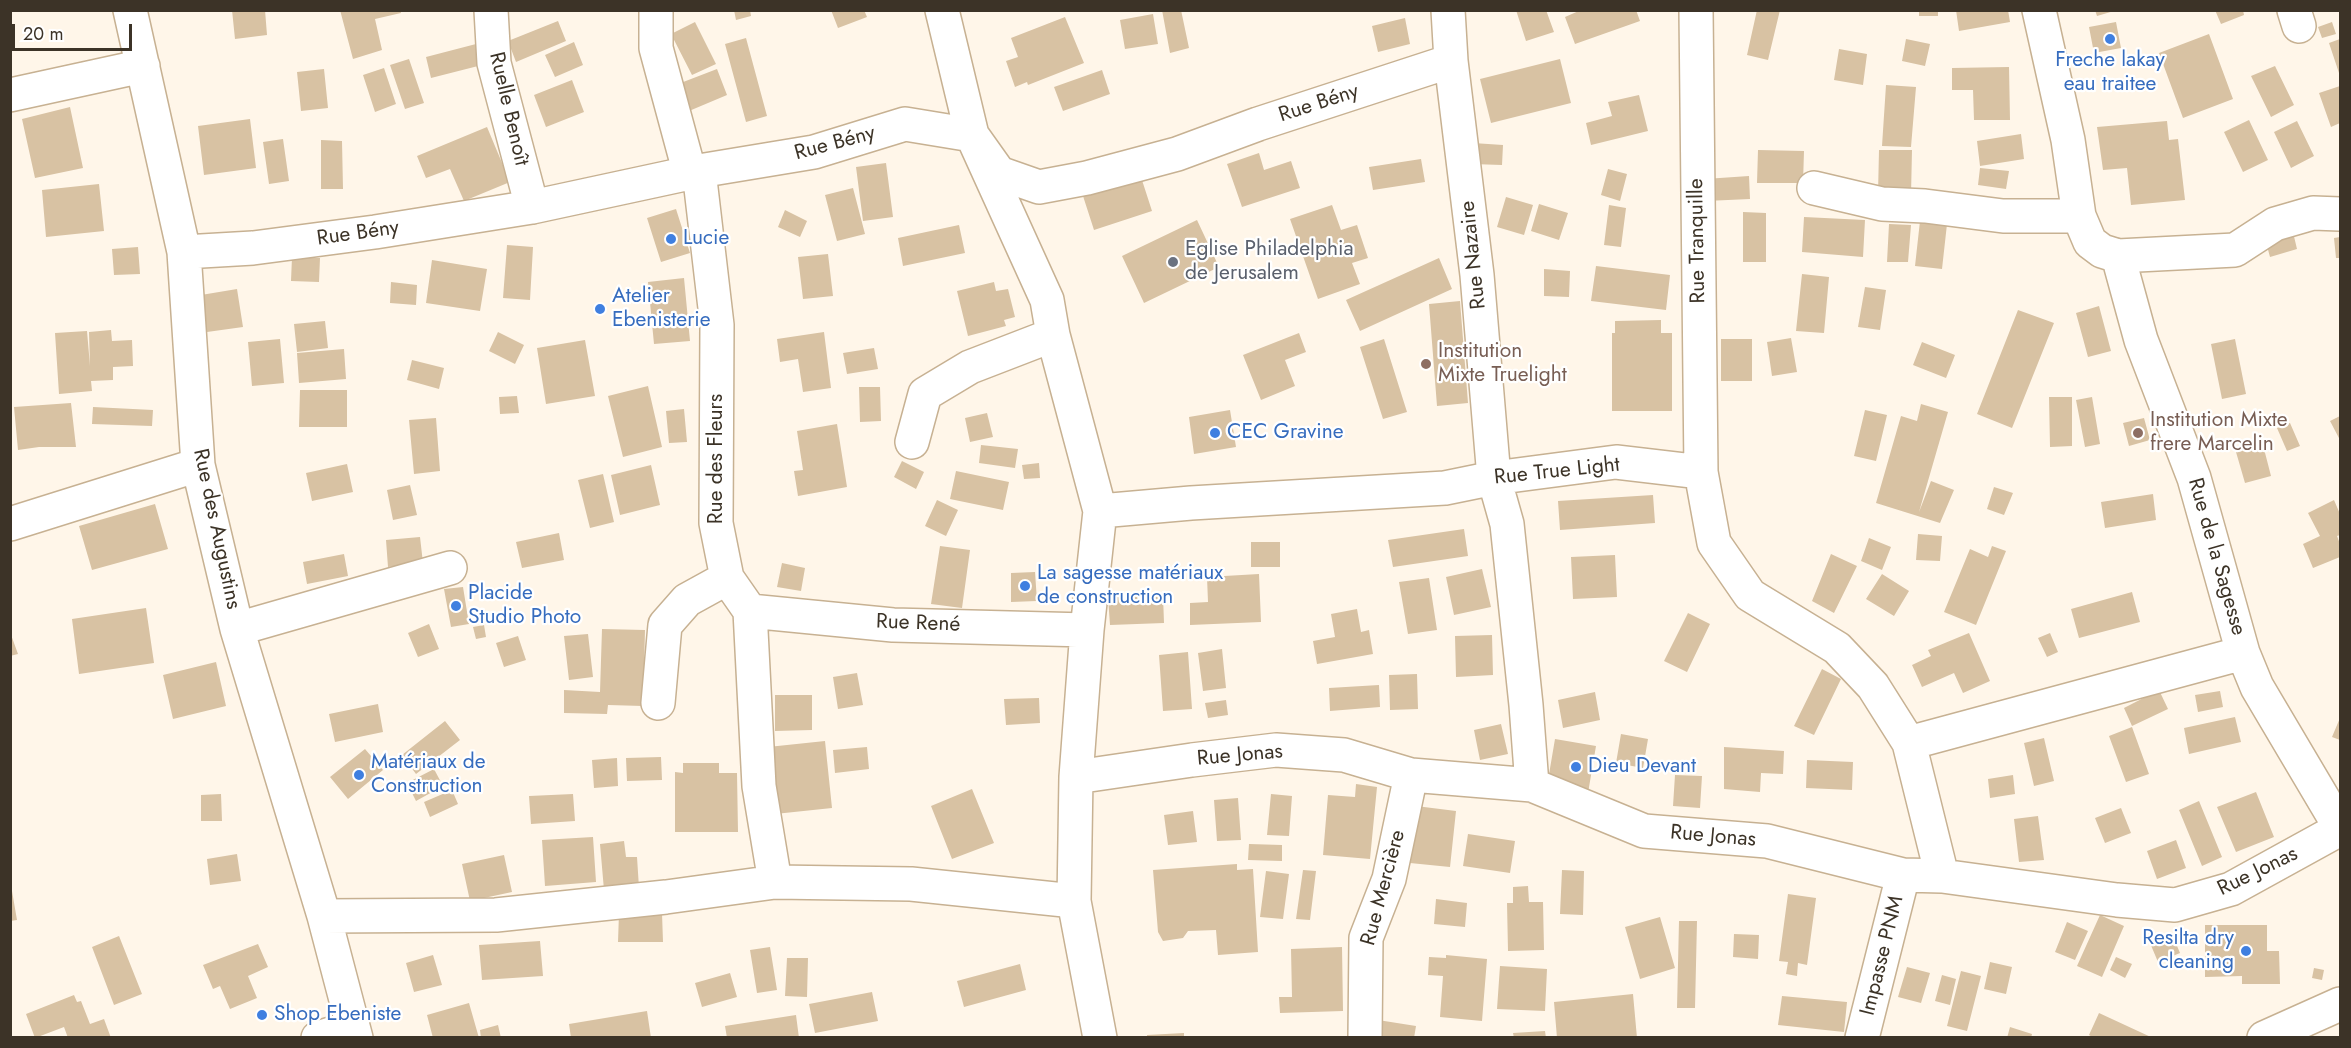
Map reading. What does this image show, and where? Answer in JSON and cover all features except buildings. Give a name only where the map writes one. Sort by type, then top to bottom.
[{"type":"street","name":"Rue des Augustins","points":[[130,10],[184,252],[198,465],[237,629],[324,916],[354,1033]]},
{"type":"street","name":"Ruelle Benoît","points":[[490,10],[494,63],[532,207]]},
{"type":"street","name":"Rue des Fleurs","points":[[656,10],[656,48],[694,173],[717,326],[716,523],[727,578],[750,611]]},
{"type":"street","points":[[942,10],[972,135],[1047,300],[1053,334],[1100,511],[1087,630],[1076,777],[1074,901],[1100,1038]]},
{"type":"street","name":"Rue Nazaire","points":[[1448,10],[1451,60],[1477,275],[1494,478],[1507,524],[1532,785]]},
{"type":"street","name":"Rue Tranquille","points":[[1696,10],[1701,472]]},
{"type":"street","points":[[2039,10],[2068,140],[2079,216],[2090,242],[2102,251],[2118,255],[2235,250],[2275,224],[2313,213],[2340,214]]},
{"type":"street","name":"Rue Bény","points":[[184,252],[253,248],[364,234],[532,207],[694,173],[814,152],[905,124],[972,135],[999,173],[1039,187],[1087,178],[1177,154],[1258,124],[1451,60]]},
{"type":"street","points":[[10,95],[143,66]]},
{"type":"street","points":[[1814,188],[1882,204],[1925,206],[2003,216],[2079,216]]},
{"type":"street","name":"Rue de la Sagesse","points":[[2118,255],[2141,340],[2194,478],[2243,653],[2257,687],[2340,828]]},
{"type":"street","points":[[912,442],[925,394],[970,367],[1053,334]]},
{"type":"street","name":"Rue True Light","points":[[1100,511],[1202,502],[1445,488],[1494,478],[1616,462],[1701,472]]},
{"type":"street","points":[[10,525],[198,465]]},
{"type":"street","points":[[1701,472],[1714,543],[1750,595],[1837,648],[1873,686],[1909,743],[1942,876]]},
{"type":"street","points":[[237,629],[450,568]]},
{"type":"street","points":[[658,704],[665,625],[687,600],[727,578]]},
{"type":"street","points":[[750,611],[759,786],[775,882]]},
{"type":"street","name":"Rue René","points":[[750,611],[893,625],[1087,630]]},
{"type":"street","points":[[1909,743],[2243,653]]},
{"type":"street","name":"Rue Jonas","points":[[1076,777],[1276,750],[1344,755],[1411,775],[1532,785],[1644,831],[1767,842],[1903,875],[1942,876],[2118,900],[2175,905],[2231,889],[2340,828]]},
{"type":"street","name":"Rue Mercière","points":[[1365,1038],[1366,938],[1389,879],[1411,775]]},
{"type":"street","name":"Impasse PNM","points":[[1862,1038],[1903,875]]},
{"type":"street","points":[[324,916],[496,915],[666,897],[775,882],[911,884],[1074,901]]},
{"type":"street","points":[[2264,1038],[2340,1004]]},
{"type":"street","points":[[318,1038],[354,1033]]},
{"type":"place","name":"Freche lakay eau traitee","points":[[2110,39]]},
{"type":"place","name":"Lucie","points":[[671,239]]},
{"type":"place","name":"Eglise Philadelphia de Jerusalem","points":[[1173,262]]},
{"type":"place","name":"Atelier Ebenisterie","points":[[600,309]]},
{"type":"place","name":"Institution Mixte Truelight","points":[[1426,364]]},
{"type":"place","name":"CEC Gravine","points":[[1215,433]]},
{"type":"place","name":"Institution Mixte frere Marcelin","points":[[2138,433]]},
{"type":"place","name":"La sagesse matériaux de construction","points":[[1025,586]]},
{"type":"place","name":"Placide Studio Photo","points":[[456,606]]},
{"type":"place","name":"Dieu Devant","points":[[1576,767]]},
{"type":"place","name":"Matériaux de Construction","points":[[359,775]]},
{"type":"place","name":"Resilta dry cleaning","points":[[2246,951]]},
{"type":"place","name":"Shop Ebeniste","points":[[262,1015]]}]
